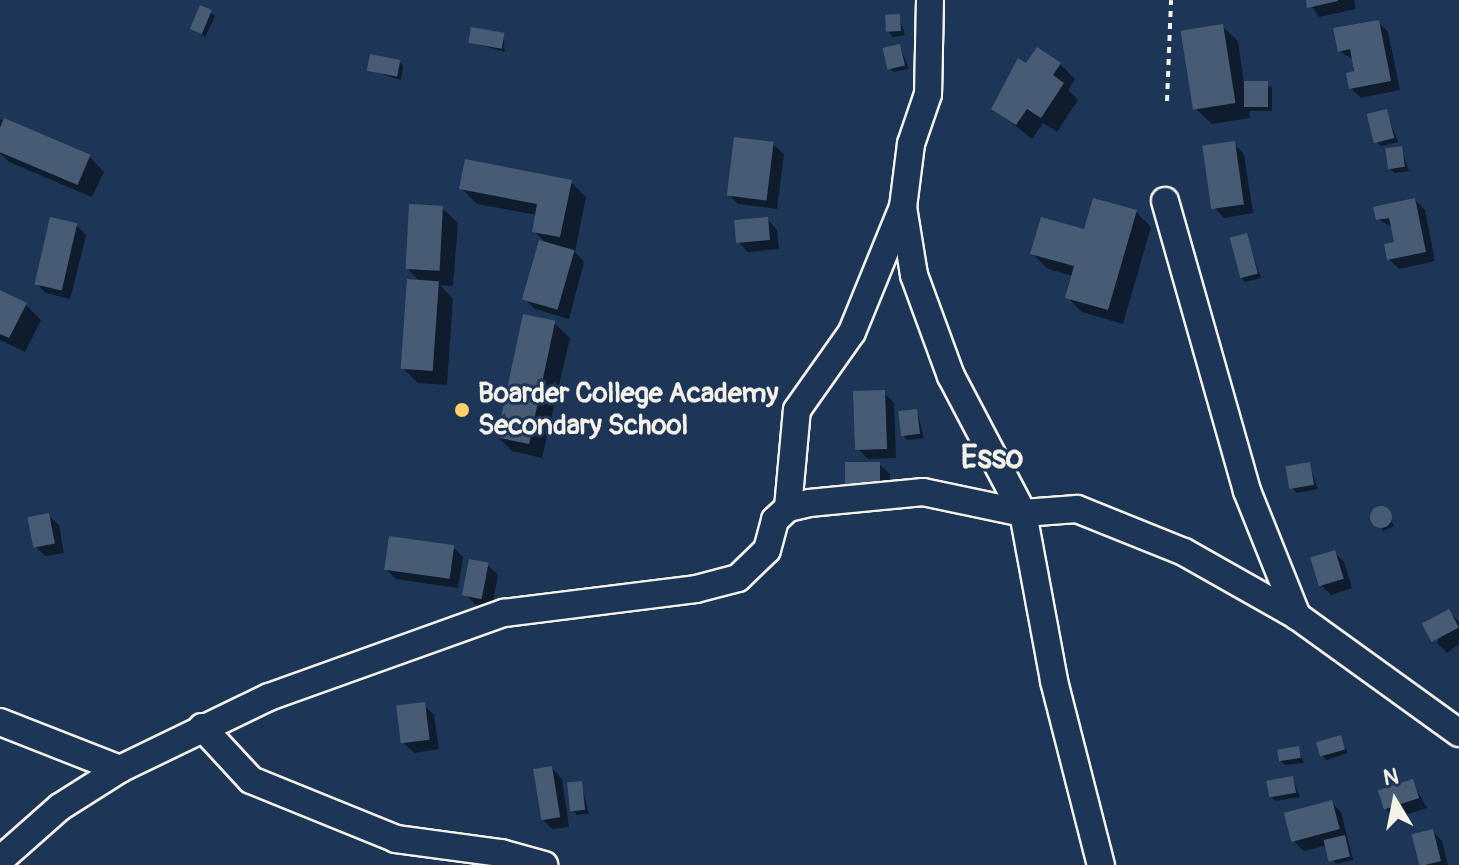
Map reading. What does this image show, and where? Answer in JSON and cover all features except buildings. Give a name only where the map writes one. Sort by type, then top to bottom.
[{"type":"street","points":[[788,508],[797,410],[852,332],[903,207],[911,144],[928,94],[930,0]]},
{"type":"street","points":[[1165,201],[1247,491],[1297,616]]},
{"type":"street","points":[[903,207],[914,275],[951,376],[1023,513],[1054,681],[1101,865]]},
{"type":"street","points":[[0,860],[60,807],[120,769],[202,727],[400,646],[504,613],[696,589],[738,578],[757,566],[775,520],[788,508],[923,492],[1023,513],[1077,509],[1184,552],[1297,616],[1459,733]]},
{"type":"street","points":[[0,722],[120,769]]},
{"type":"street","points":[[202,727],[251,780],[396,839],[501,853],[544,865]]},
{"type":"path","points":[[1167,101],[1171,0]]},
{"type":"place","name":"Boarder College Academy Secondary School","points":[[462,410]]},
{"type":"district","name":"Esso","points":[[992,458]]}]
